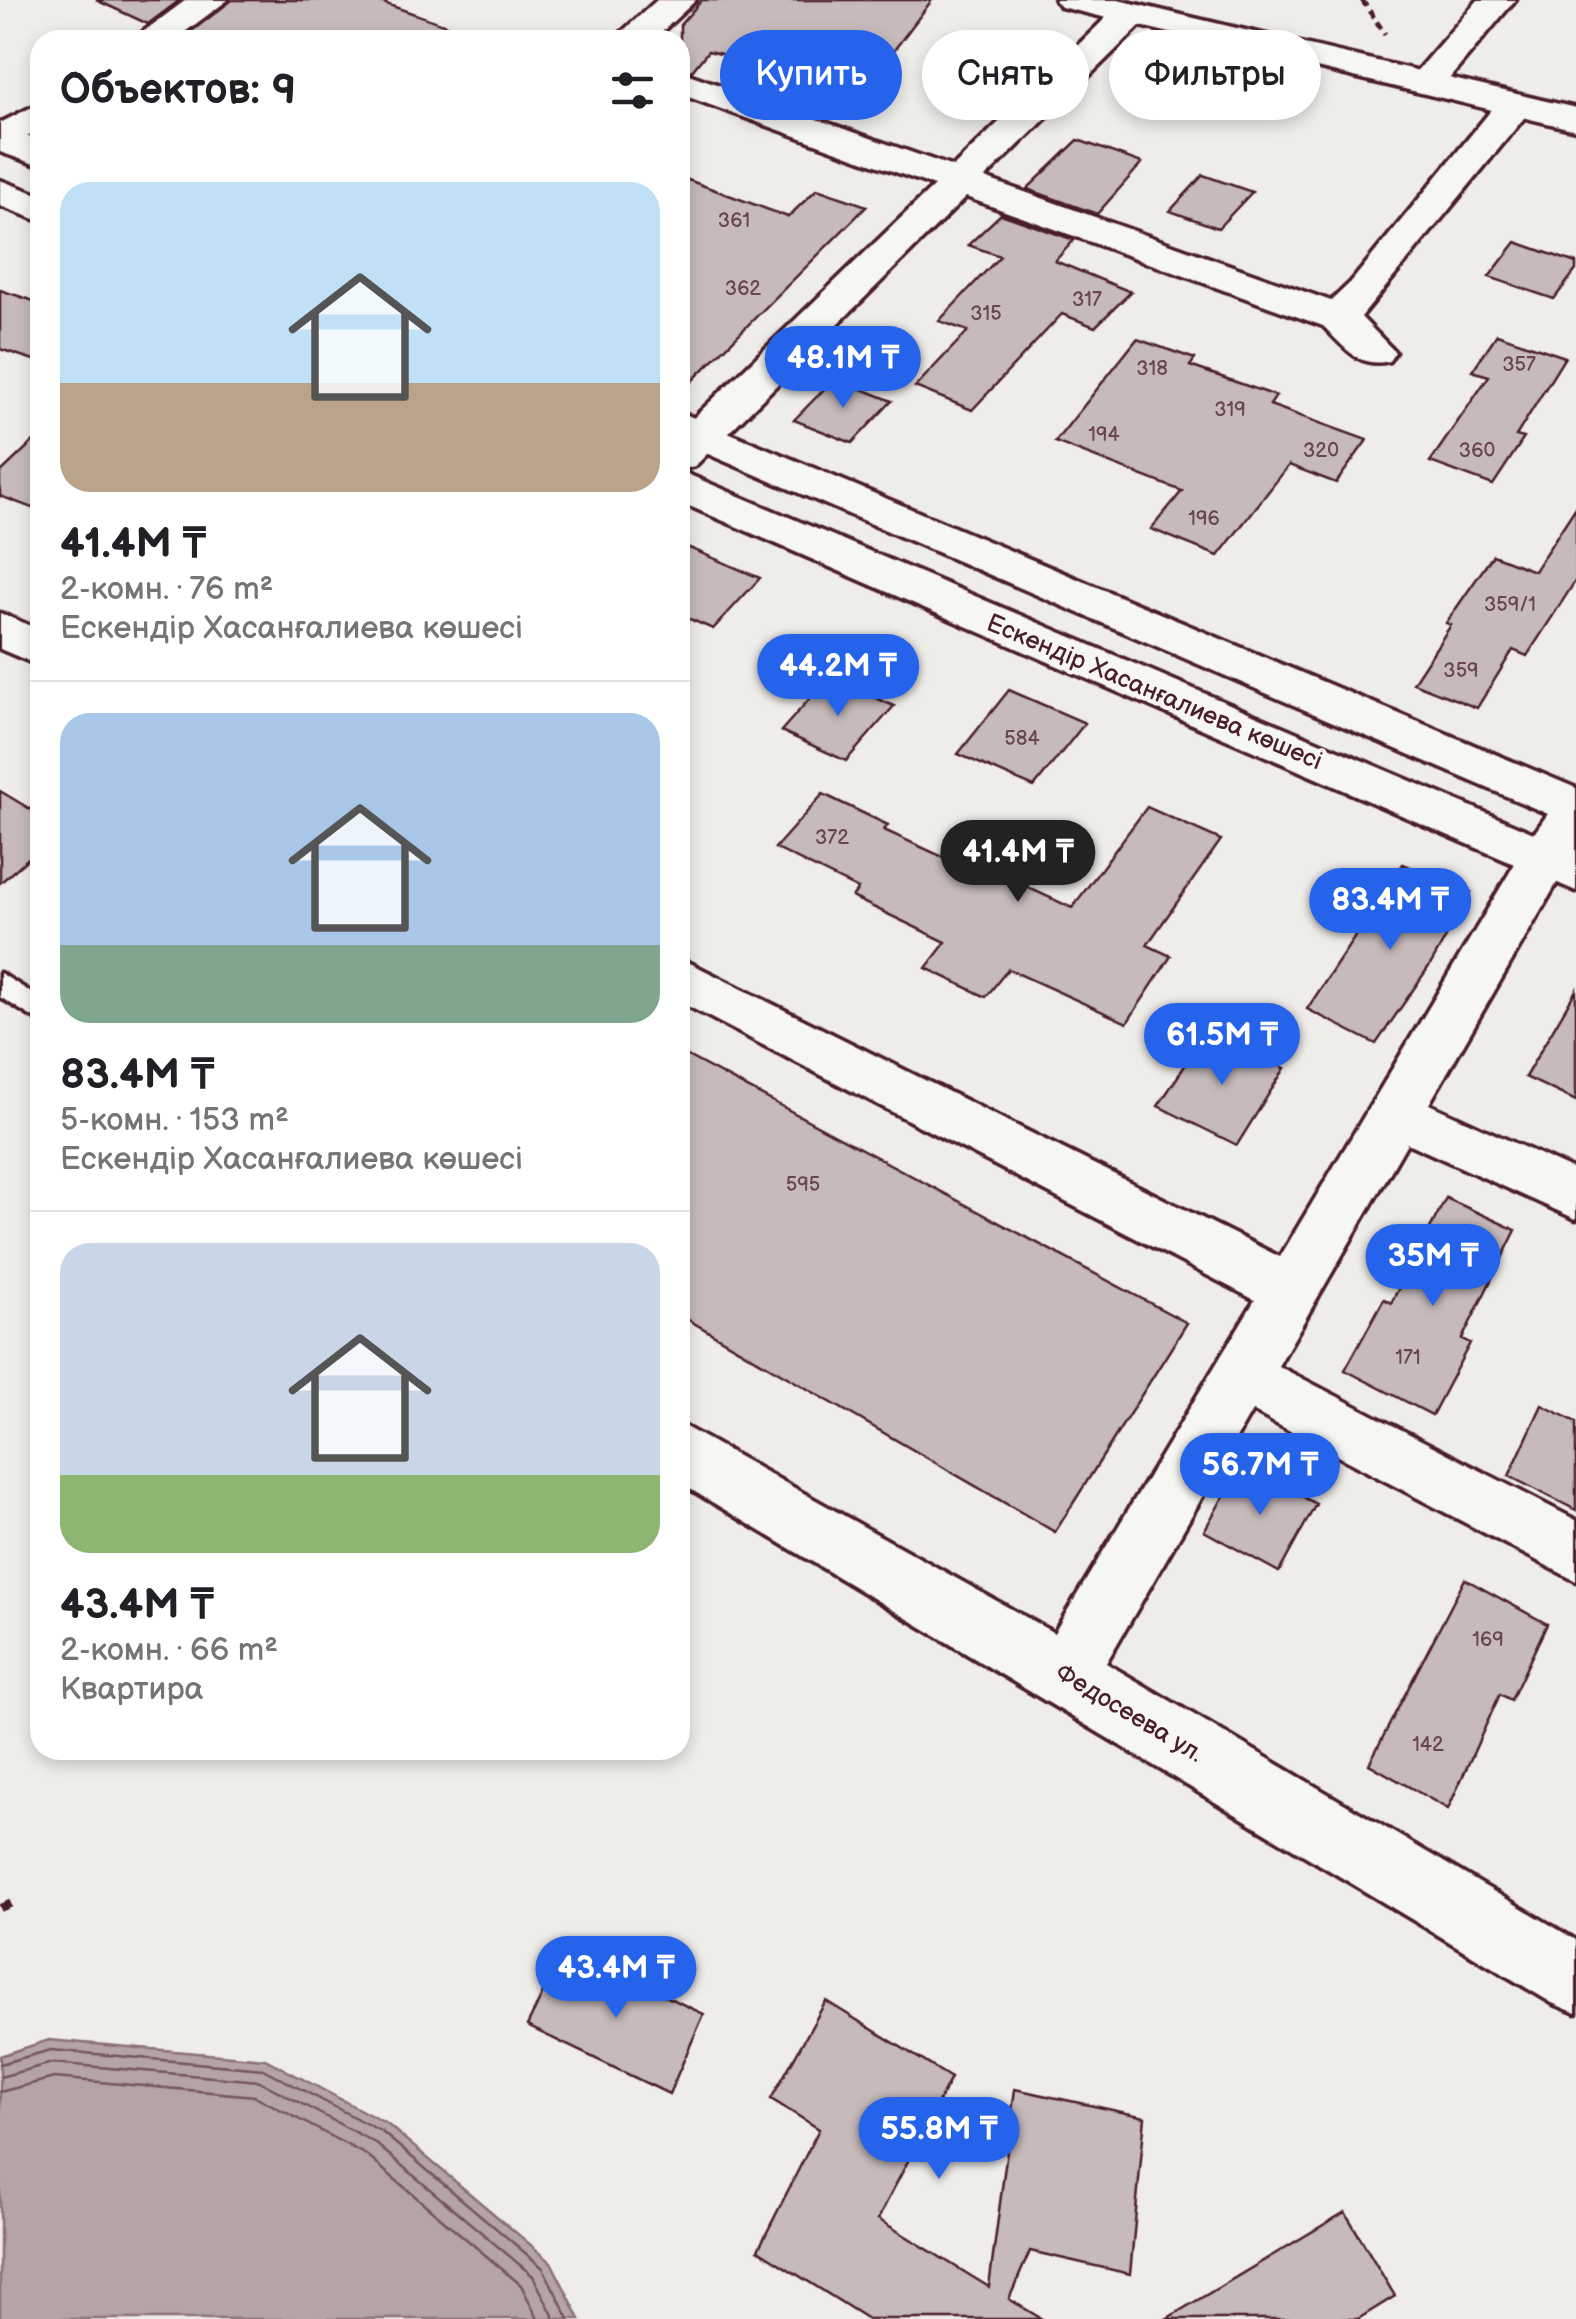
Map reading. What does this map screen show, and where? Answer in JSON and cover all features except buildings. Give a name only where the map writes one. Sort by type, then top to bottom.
[{"type":"street","points":[[165,30],[210,0]]},
{"type":"street","points":[[643,30],[678,0]]},
{"type":"street","points":[[1073,0],[1576,120]]},
{"type":"street","points":[[1426,83],[1497,0]]},
{"type":"street","points":[[690,436],[1130,14]]},
{"type":"street","points":[[690,86],[1337,318],[1374,352]]},
{"type":"street","points":[[1337,318],[1365,291],[1515,105]]},
{"type":"street","points":[[1,139],[30,120]]},
{"type":"street","points":[[1,139],[30,151]]},
{"type":"street","points":[[0,192],[30,206]]},
{"type":"street","points":[[690,440],[1576,809],[1560,865],[1398,1114],[1065,1674]]},
{"type":"street","name":"Ескендір Хасанғалиева көшесі","points":[[690,489],[1560,865]]},
{"type":"street","points":[[0,629],[30,645]]},
{"type":"street","points":[[690,983],[1294,1292]]},
{"type":"street","points":[[1398,1114],[1576,1196]]},
{"type":"street","points":[[1240,1374],[1576,1552]]},
{"type":"street","name":"Федосеева ул.","points":[[690,1457],[1065,1674],[1576,1979]]},
{"type":"lane","points":[[0,983],[30,1005]]},
{"type":"path","points":[[0,1908],[19,1900]]},
{"type":"water","points":[[49,2040],[265,2059],[387,2124],[551,2262],[580,2319],[0,2319],[0,2056]]}]
